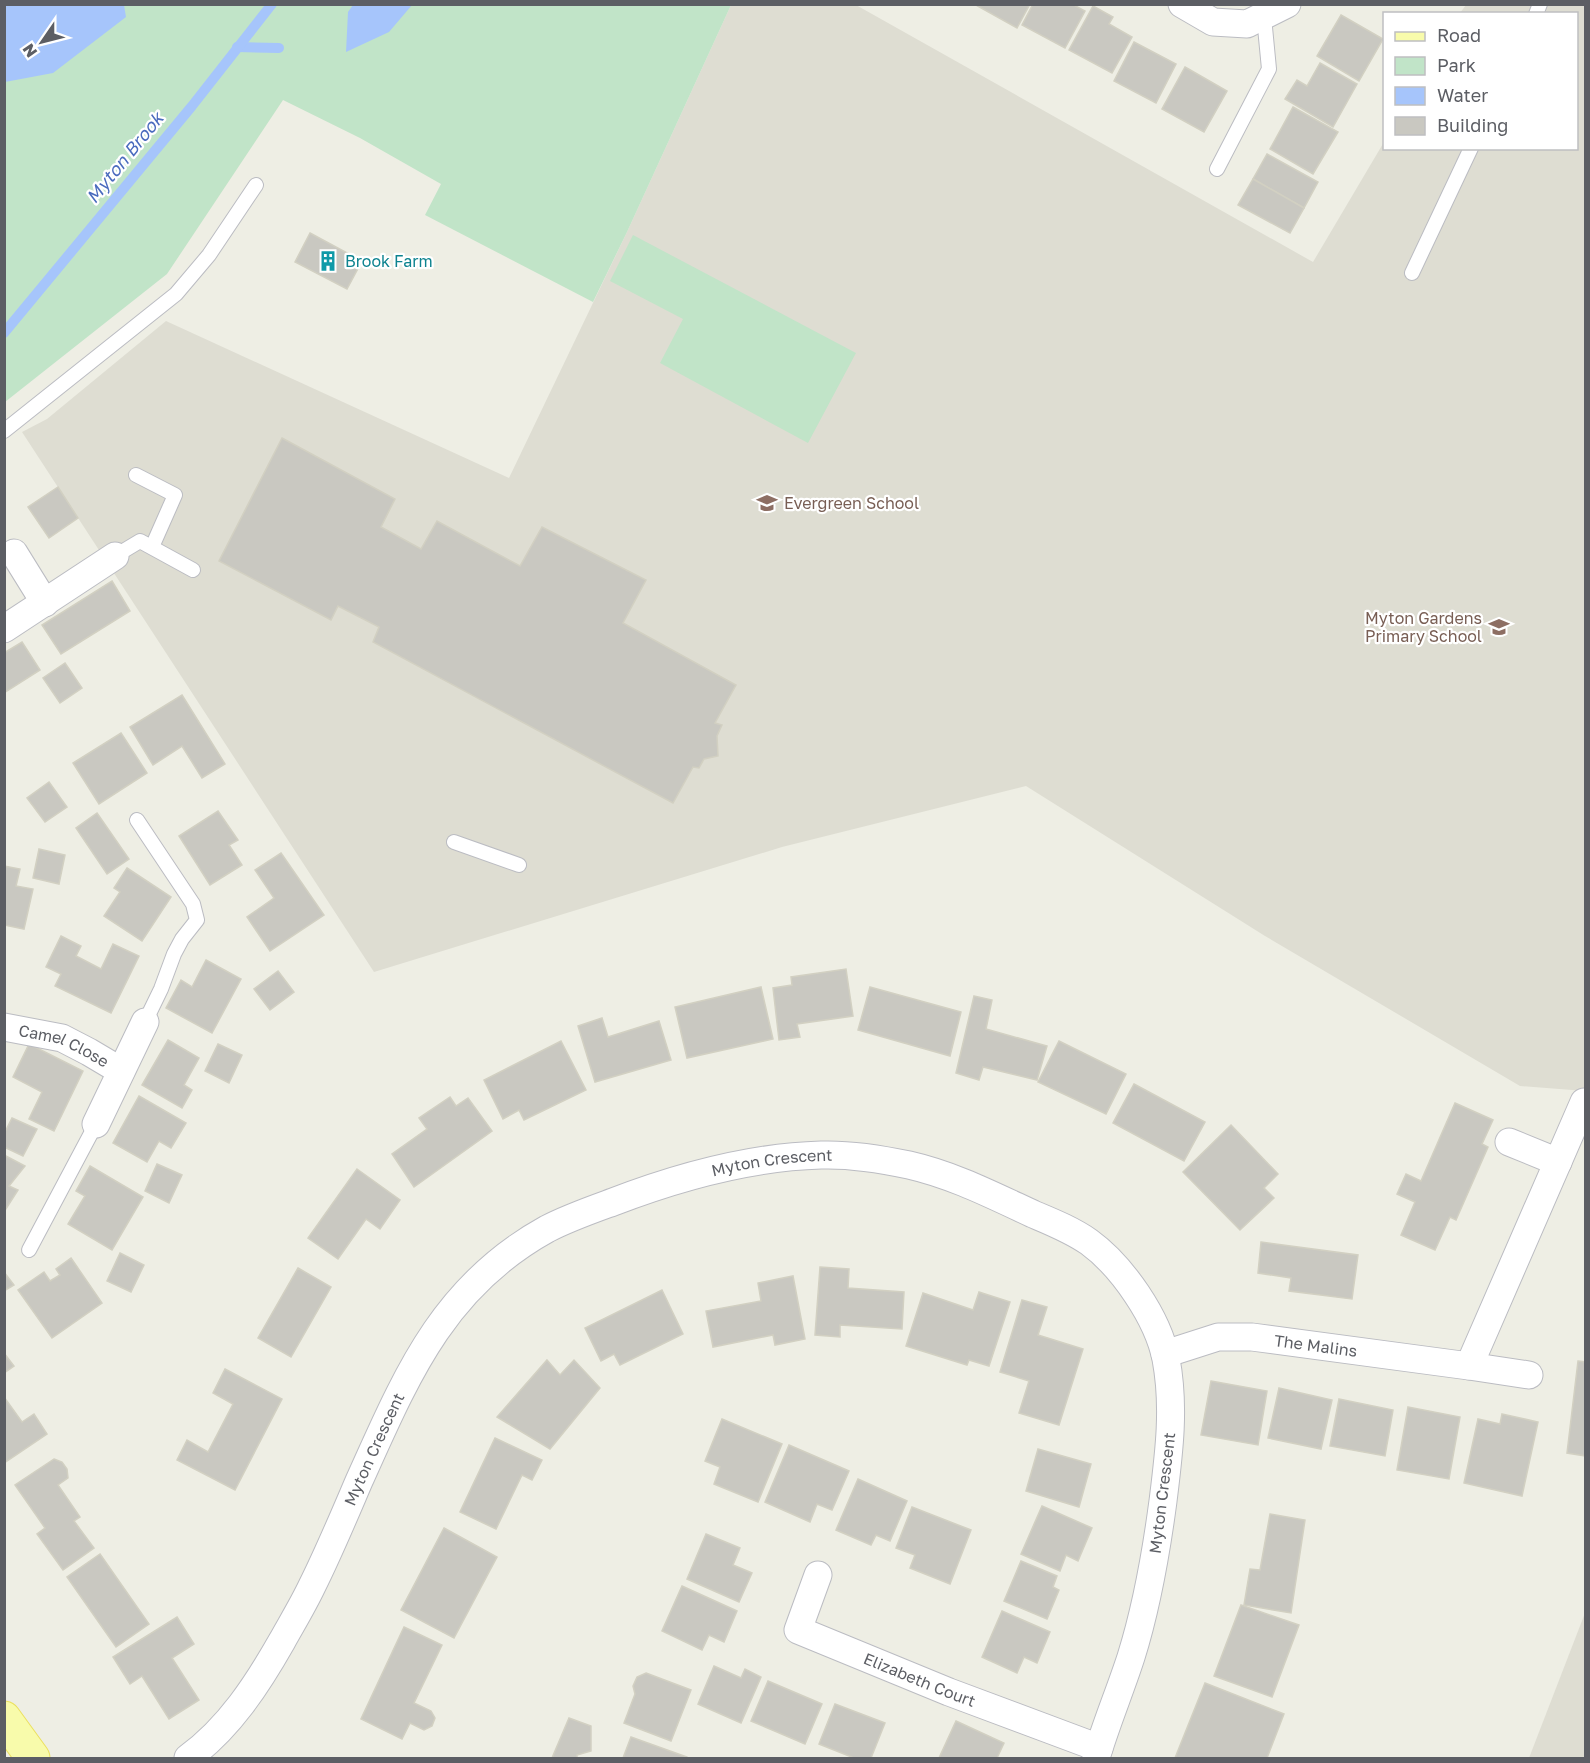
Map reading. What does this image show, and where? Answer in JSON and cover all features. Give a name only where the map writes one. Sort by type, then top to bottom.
[{"type":"main road","points":[[4,1718],[33,1758]]},
{"type":"street","points":[[1182,4],[1213,22],[1247,24],[1275,11]]},
{"type":"street","points":[[14,553],[45,603]]},
{"type":"street","points":[[4,629],[115,556]]},
{"type":"street","name":"Camel Close","points":[[96,1124],[145,1022]]},
{"type":"street","name":"Camel Close","points":[[4,1027],[62,1038],[121,1071]]},
{"type":"street","points":[[1469,1366],[1584,1102]]},
{"type":"street","points":[[1509,1143],[1558,1162]]},
{"type":"street","name":"Myton Crescent","points":[[188,1758],[220,1730],[241,1706],[264,1672],[312,1587],[402,1386],[440,1323],[463,1296],[505,1257],[544,1231],[564,1221],[645,1190],[704,1173],[756,1162],[823,1155],[850,1156],[904,1164],[960,1180],[1050,1221],[1088,1241],[1114,1265],[1144,1305],[1165,1354],[1171,1443],[1148,1599],[1097,1753]]},
{"type":"street","name":"The Malins","points":[[1165,1354],[1218,1337],[1252,1337],[1529,1375]]},
{"type":"street","name":"Elizabeth Court","points":[[818,1575],[798,1630],[1097,1753]]},
{"type":"lane","points":[[1217,169],[1269,69],[1275,11]]},
{"type":"lane","points":[[1412,273],[1470,150]]},
{"type":"lane","points":[[4,431],[176,294],[209,255],[256,185]]},
{"type":"lane","points":[[136,475],[175,495],[152,547]]},
{"type":"lane","points":[[115,556],[140,541],[193,570]]},
{"type":"lane","points":[[138,820],[193,904],[197,920],[174,954],[145,1022]]},
{"type":"lane","points":[[454,842],[519,865]]},
{"type":"lane","points":[[29,1250],[96,1124]]},
{"type":"shaded area","name":"Evergreen School","points":[[731,5],[856,5],[1313,262],[1383,144],[1383,150],[1578,150],[1578,12],[1461,12],[1466,5],[1585,5],[1585,1091],[1520,1086],[1265,936],[1026,786],[782,847],[374,972],[22,432],[47,419],[166,321],[509,478],[627,232]]},
{"type":"shaded area","points":[[1585,1613],[1585,1758],[1529,1758]]},
{"type":"green space","points":[[5,5],[731,5],[593,302],[425,215],[441,184],[360,138],[283,100],[167,274],[5,402]]},
{"type":"green space","points":[[633,235],[856,353],[808,443],[660,363],[683,319],[610,281]]},
{"type":"water","points":[[5,4],[124,5],[126,17],[53,73],[5,82]]},
{"type":"water","points":[[353,5],[412,5],[389,32],[346,52],[348,12]]},
{"type":"building","points":[[974,4],[1030,4],[1017,28]]},
{"type":"building","points":[[1033,4],[1072,4],[1085,11],[1065,48],[1022,25]]},
{"type":"building","points":[[1093,6],[1113,17],[1109,24],[1132,37],[1112,73],[1069,50]]},
{"type":"building","points":[[1341,15],[1383,39],[1359,81],[1317,56]]},
{"type":"building","points":[[1134,42],[1176,64],[1156,103],[1114,81]]},
{"type":"building","points":[[1320,63],[1357,84],[1333,127],[1285,99],[1297,80],[1307,86]]},
{"type":"building","points":[[1185,67],[1227,91],[1204,132],[1162,109]]},
{"type":"building","points":[[1293,107],[1338,132],[1313,174],[1270,149]]},
{"type":"building","points":[[1267,154],[1318,182],[1304,208],[1253,179]]},
{"type":"building","points":[[1253,179],[1304,208],[1290,233],[1238,205]]},
{"type":"building","name":"Brook Farm","points":[[310,233],[362,261],[347,289],[295,262]]},
{"type":"building","points":[[282,438],[395,499],[381,527],[421,549],[437,521],[520,566],[542,527],[646,580],[623,623],[736,685],[715,723],[722,725],[717,736],[718,756],[704,759],[699,768],[693,767],[673,803],[373,642],[379,627],[338,606],[331,620],[219,561]]},
{"type":"building","points":[[58,487],[78,518],[49,538],[28,507]]},
{"type":"building","points":[[112,581],[130,611],[61,654],[42,625]]},
{"type":"building","points":[[22,642],[40,670],[4,693],[4,653]]},
{"type":"building","points":[[65,663],[82,688],[60,703],[43,678]]},
{"type":"building","points":[[182,695],[225,764],[202,778],[182,746],[153,765],[130,727]]},
{"type":"building","points":[[121,733],[147,773],[99,804],[73,763]]},
{"type":"building","points":[[49,782],[67,807],[45,822],[27,798]]},
{"type":"building","points":[[218,811],[238,840],[229,845],[242,865],[210,885],[179,836]]},
{"type":"building","points":[[97,813],[129,859],[107,874],[76,828]]},
{"type":"building","points":[[39,849],[65,855],[59,884],[33,878]]},
{"type":"building","points":[[281,853],[324,915],[270,951],[247,917],[274,898],[255,870]]},
{"type":"building","points":[[4,866],[20,869],[16,886],[33,889],[24,929],[4,925]]},
{"type":"building","points":[[127,868],[171,897],[142,941],[104,916],[120,892],[114,888]]},
{"type":"building","points":[[61,936],[81,946],[76,956],[101,969],[113,944],[139,956],[111,1013],[55,986],[61,974],[46,967]]},
{"type":"building","points":[[206,960],[241,979],[212,1033],[166,1008],[181,980],[192,987]]},
{"type":"building","points":[[846,969],[853,1016],[797,1024],[800,1037],[779,1040],[773,988],[792,985],[791,977]]},
{"type":"building","points":[[278,971],[294,992],[270,1010],[254,989]]},
{"type":"building","points":[[761,987],[773,1039],[687,1058],[675,1007]]},
{"type":"building","points":[[870,987],[961,1012],[950,1056],[858,1030]]},
{"type":"building","points":[[974,996],[992,1000],[986,1029],[1047,1046],[1037,1080],[983,1067],[979,1080],[956,1073]]},
{"type":"building","points":[[602,1018],[608,1037],[659,1021],[671,1060],[595,1082],[578,1026]]},
{"type":"building","points":[[168,1040],[199,1058],[184,1085],[192,1090],[182,1108],[142,1085]]},
{"type":"building","points":[[561,1041],[586,1090],[524,1120],[519,1110],[503,1119],[484,1080]]},
{"type":"building","points":[[1059,1041],[1126,1074],[1106,1114],[1038,1082]]},
{"type":"building","points":[[29,1044],[83,1071],[54,1131],[29,1119],[42,1092],[13,1077]]},
{"type":"building","points":[[218,1044],[242,1055],[229,1083],[205,1071]]},
{"type":"building","points":[[1134,1084],[1205,1122],[1184,1161],[1113,1123]]},
{"type":"building","points":[[139,1096],[186,1123],[171,1148],[159,1141],[147,1162],[113,1143]]},
{"type":"building","points":[[450,1097],[456,1106],[468,1098],[492,1131],[414,1187],[392,1154],[427,1129],[419,1118]]},
{"type":"building","points":[[1455,1103],[1493,1120],[1482,1144],[1488,1147],[1456,1220],[1450,1217],[1435,1250],[1401,1235],[1415,1202],[1397,1194],[1406,1174],[1421,1181]]},
{"type":"building","points":[[12,1118],[37,1129],[23,1156],[4,1147],[4,1134]]},
{"type":"building","points":[[1231,1125],[1278,1174],[1264,1188],[1274,1198],[1240,1230],[1183,1172]]},
{"type":"building","points":[[4,1155],[25,1166],[9,1186],[18,1190],[4,1212]]},
{"type":"building","points":[[157,1164],[182,1175],[169,1203],[145,1191]]},
{"type":"building","points":[[90,1166],[143,1197],[112,1250],[68,1224],[85,1196],[76,1191]]},
{"type":"building","points":[[357,1169],[400,1200],[380,1229],[366,1219],[338,1259],[308,1238]]},
{"type":"building","points":[[1261,1242],[1358,1255],[1352,1299],[1289,1291],[1291,1278],[1258,1273]]},
{"type":"building","points":[[120,1253],[144,1265],[131,1292],[107,1281]]},
{"type":"building","points":[[71,1258],[102,1303],[52,1338],[18,1290],[44,1272],[50,1281],[60,1275],[56,1269]]},
{"type":"building","points":[[820,1267],[849,1269],[848,1288],[904,1292],[902,1329],[840,1325],[840,1337],[815,1335]]},
{"type":"building","points":[[298,1268],[331,1287],[291,1357],[258,1338]]},
{"type":"building","points":[[4,1272],[14,1285],[4,1291]]},
{"type":"building","points":[[793,1276],[805,1339],[775,1345],[773,1335],[713,1347],[706,1311],[761,1301],[758,1283]]},
{"type":"building","points":[[662,1290],[683,1334],[620,1365],[614,1354],[601,1361],[585,1328]]},
{"type":"building","points":[[979,1292],[1010,1302],[989,1366],[969,1360],[967,1365],[906,1346],[923,1293],[973,1310]]},
{"type":"building","points":[[1022,1300],[1047,1307],[1038,1335],[1083,1349],[1059,1425],[1019,1413],[1029,1381],[1000,1372]]},
{"type":"building","points":[[4,1353],[14,1366],[4,1373]]},
{"type":"building","points":[[547,1360],[560,1375],[574,1360],[600,1388],[550,1449],[497,1417]]},
{"type":"building","points":[[1578,1361],[1586,1362],[1586,1456],[1567,1453]]},
{"type":"building","points":[[225,1369],[282,1399],[235,1490],[177,1460],[187,1440],[208,1452],[233,1404],[213,1393]]},
{"type":"building","points":[[1211,1381],[1267,1391],[1258,1445],[1201,1435]]},
{"type":"building","points":[[1279,1388],[1332,1400],[1321,1449],[1268,1438]]},
{"type":"building","points":[[4,1397],[22,1422],[34,1414],[47,1434],[4,1463]]},
{"type":"building","points":[[1339,1399],[1393,1410],[1385,1456],[1330,1446]]},
{"type":"building","points":[[1408,1407],[1460,1417],[1449,1479],[1397,1470]]},
{"type":"building","points":[[1502,1414],[1538,1422],[1522,1496],[1464,1483],[1478,1419],[1500,1424]]},
{"type":"building","points":[[722,1419],[782,1444],[758,1502],[714,1484],[720,1467],[705,1461]]},
{"type":"building","points":[[495,1438],[542,1460],[532,1480],[522,1475],[496,1529],[460,1512]]},
{"type":"building","points":[[789,1445],[849,1471],[832,1510],[817,1504],[810,1522],[765,1502]]},
{"type":"building","points":[[1038,1449],[1091,1464],[1079,1507],[1026,1491]]},
{"type":"building","points":[[54,1459],[62,1462],[67,1469],[68,1478],[58,1485],[80,1517],[74,1521],[94,1548],[63,1570],[37,1534],[45,1528],[15,1485]]},
{"type":"building","points":[[858,1479],[907,1501],[890,1541],[876,1535],[871,1545],[836,1530]]},
{"type":"building","points":[[1042,1506],[1092,1528],[1078,1561],[1066,1555],[1060,1571],[1021,1554]]},
{"type":"building","points":[[912,1507],[971,1530],[950,1584],[910,1568],[915,1555],[896,1548]]},
{"type":"building","points":[[1270,1514],[1305,1520],[1291,1613],[1244,1605],[1250,1569],[1260,1570]]},
{"type":"building","points":[[444,1528],[497,1557],[454,1638],[401,1610]]},
{"type":"building","points":[[706,1534],[740,1548],[733,1565],[752,1573],[739,1602],[687,1579]]},
{"type":"building","points":[[100,1554],[149,1624],[116,1647],[67,1577]]},
{"type":"building","points":[[1021,1561],[1057,1576],[1053,1587],[1059,1590],[1047,1619],[1004,1601]]},
{"type":"building","points":[[682,1586],[737,1611],[724,1642],[709,1635],[702,1650],[662,1631]]},
{"type":"building","points":[[1241,1605],[1299,1625],[1272,1697],[1214,1676]]},
{"type":"building","points":[[1002,1611],[1050,1632],[1037,1663],[1024,1657],[1017,1673],[982,1657]]},
{"type":"building","points":[[177,1617],[194,1644],[172,1658],[199,1700],[169,1719],[142,1676],[130,1684],[113,1657]]},
{"type":"building","points":[[404,1627],[442,1645],[414,1703],[431,1711],[435,1718],[432,1726],[424,1730],[410,1723],[402,1739],[361,1719]]},
{"type":"building","points":[[714,1666],[741,1678],[745,1669],[761,1677],[741,1723],[698,1704]]},
{"type":"building","points":[[646,1673],[691,1690],[671,1741],[624,1723],[635,1694],[633,1686],[637,1677]]},
{"type":"building","points":[[768,1681],[822,1704],[805,1744],[751,1721]]},
{"type":"building","points":[[1205,1683],[1284,1714],[1267,1758],[1175,1758]]},
{"type":"building","points":[[835,1704],[885,1723],[871,1758],[854,1758],[819,1744]]},
{"type":"building","points":[[569,1718],[591,1726],[591,1751],[577,1755],[577,1758],[552,1758]]},
{"type":"building","points":[[956,1721],[1004,1743],[997,1758],[939,1758]]},
{"type":"building","points":[[631,1737],[687,1757],[687,1758],[623,1758]]},
{"type":"waterway","name":"Myton Brook","points":[[4,333],[192,106],[272,4]]},
{"type":"waterway","points":[[237,47],[279,48]]},
{"type":"place","name":"Brook Farm","points":[[328,261]]},
{"type":"place","name":"Evergreen School","points":[[767,503]]},
{"type":"place","name":"Myton Gardens Primary School","points":[[1499,627]]}]
